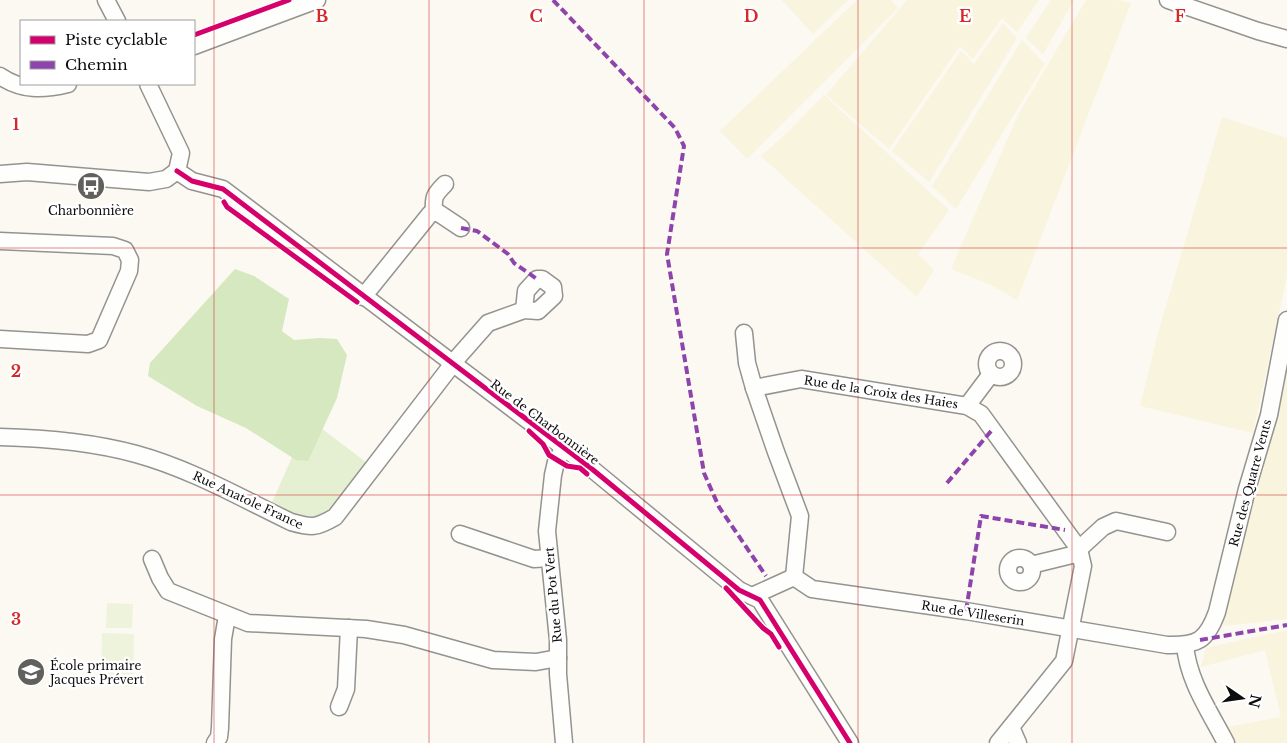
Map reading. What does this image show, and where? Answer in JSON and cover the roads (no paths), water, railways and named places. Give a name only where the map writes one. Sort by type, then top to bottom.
[{"type":"street","points":[[106,0],[116,20]]},
{"type":"street","points":[[195,46],[316,0]]},
{"type":"street","points":[[1168,0],[1287,39]]},
{"type":"street","points":[[0,76],[23,88],[53,88],[64,85]]},
{"type":"street","points":[[0,174],[26,172],[149,182],[166,179],[177,171],[181,153],[148,85]]},
{"type":"street","name":"Rue de Charbonnière","points":[[177,171],[192,182],[223,189],[563,449],[592,469],[739,590],[760,600],[850,743]]},
{"type":"street","points":[[434,213],[433,199],[436,193],[446,184]]},
{"type":"street","points":[[364,297],[430,214],[437,212],[461,228]]},
{"type":"street","points":[[0,241],[113,246],[125,250],[130,260],[129,271],[99,340],[88,344],[0,339]]},
{"type":"street","name":"Rue Anatole France","points":[[0,437],[41,438],[96,445],[138,454],[186,471],[291,522],[308,528],[323,524],[335,517],[452,364],[488,323],[524,310]]},
{"type":"street","name":"Rue des Quatre Vents","points":[[1193,643],[1211,628],[1217,612],[1247,489],[1269,415],[1287,320]]},
{"type":"street","points":[[744,333],[747,363],[754,388],[800,516],[794,577],[752,596]]},
{"type":"street","name":"Rue de la Croix des Haies","points":[[967,406],[991,374]]},
{"type":"street","name":"Rue de la Croix des Haies","points":[[754,388],[801,379],[967,406],[981,414],[1079,551]]},
{"type":"street","name":"Rue du Pot Vert","points":[[563,449],[556,462],[553,475],[547,531],[558,640],[558,674],[564,743]]},
{"type":"street","points":[[1031,565],[1079,551],[1103,527],[1116,521],[1168,532]]},
{"type":"street","points":[[460,534],[534,559],[549,558]]},
{"type":"street","points":[[998,743],[1064,661],[1083,566],[1079,551]]},
{"type":"street","points":[[152,559],[168,591],[248,623],[366,629],[421,639],[493,660],[536,662],[558,658]]},
{"type":"street","name":"Rue de Villeserin","points":[[794,577],[812,589],[966,611],[1167,645],[1193,643]]},
{"type":"street","points":[[215,743],[219,737],[220,728],[223,639],[227,616]]},
{"type":"street","points":[[339,707],[346,689],[349,628]]},
{"type":"street","points":[[1193,643],[1187,663],[1204,703],[1226,743]]},
{"type":"street","points":[[1010,727],[1018,743]]},
{"type":"place","name":"Charbonnière","points":[[91,186]]},
{"type":"place","name":"École primaire Jacques Prévert","points":[[31,672]]}]
